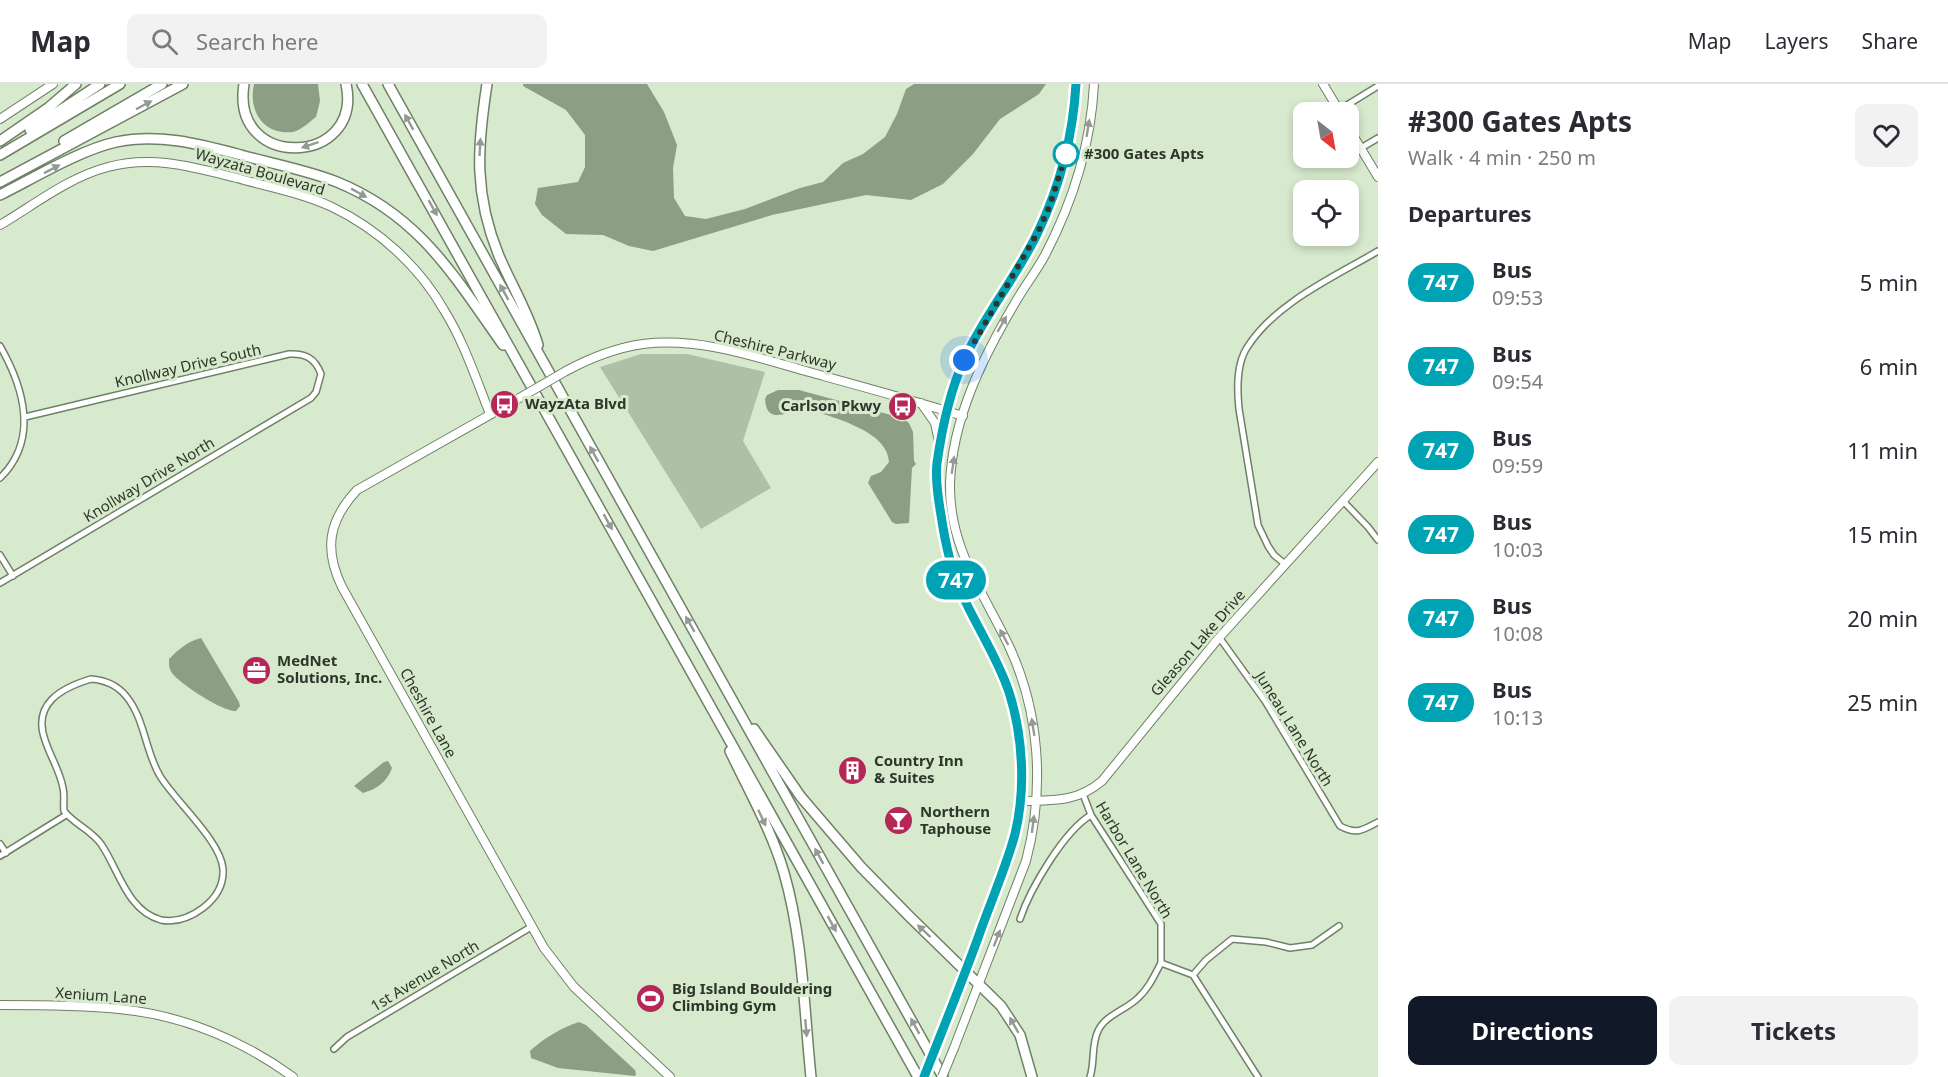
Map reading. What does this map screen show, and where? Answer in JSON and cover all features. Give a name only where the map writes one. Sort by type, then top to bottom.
[{"type":"highway","points":[[0,141],[48,108],[76,84]]},
{"type":"highway","points":[[0,153],[100,84]]},
{"type":"highway","points":[[0,153],[120,84]]},
{"type":"highway","points":[[0,180],[162,84]]},
{"type":"highway","points":[[0,180],[183,84]]},
{"type":"highway","points":[[244,84],[243,106],[251,125],[270,143],[292,149],[304,148],[321,142],[339,127],[347,109],[346,84]]},
{"type":"highway","points":[[363,84],[918,1077]]},
{"type":"highway","points":[[388,84],[942,1077]]},
{"type":"highway","points":[[487,84],[479,149],[482,200],[493,240],[534,329],[543,361]]},
{"type":"highway","points":[[0,195],[94,149],[114,142],[141,138],[191,142],[326,178],[366,196],[423,238],[455,276],[527,380]]},
{"type":"highway","points":[[719,675],[810,808],[888,896],[1002,1006],[1020,1035],[1032,1077]]},
{"type":"highway","points":[[700,690],[765,825],[784,872],[797,930],[811,1077]]},
{"type":"main road","points":[[0,120],[53,84]]},
{"type":"main road","points":[[924,1077],[1010,852],[1020,801],[1021,767],[1019,738],[1009,693],[992,651],[961,592],[945,541],[936,481],[940,445],[947,411],[964,360],[1029,250],[1045,217],[1069,142],[1076,84]]},
{"type":"main road","points":[[942,1077],[1026,861],[1033,830],[1038,775],[1035,741],[1025,687],[1007,644],[967,565],[955,530],[950,484],[956,444],[970,388],[990,346],[1044,257],[1068,203],[1077,178],[1087,136],[1094,84]]},
{"type":"main road","points":[[1323,84],[1334,102]]},
{"type":"main road","points":[[1360,148],[1378,177]]},
{"type":"main road","name":"Wayzata Boulevard","points":[[0,225],[86,175],[122,163],[141,161],[176,163],[306,197],[332,207],[388,244],[418,273],[436,296],[457,334],[490,414]]},
{"type":"main road","name":"Cheshire Parkway","points":[[516,400],[566,371],[598,356],[625,347],[644,344],[682,343],[731,351],[963,416]]},
{"type":"main road","name":"Cheshire Lane","points":[[516,400],[357,490],[340,510],[330,548],[342,588],[531,927],[558,968],[574,987],[670,1077]]},
{"type":"main road","points":[[921,403],[935,423],[940,445]]},
{"type":"main road","name":"Gleason Lake Drive","points":[[1020,801],[1069,799],[1083,794],[1102,782],[1219,637],[1378,462]]},
{"type":"main road","name":"Xenium Lane","points":[[0,1005],[87,1006],[126,1009],[160,1016],[205,1029],[232,1041],[267,1059],[293,1077]]},
{"type":"street","points":[[1353,102],[1378,86]]},
{"type":"street","points":[[1360,148],[1378,138]]},
{"type":"street","points":[[1285,564],[1268,546],[1258,525],[1237,393],[1241,361],[1247,346],[1285,306],[1378,251]]},
{"type":"street","points":[[0,346],[13,370],[25,417],[19,453],[8,471],[0,478]]},
{"type":"street","name":"Knollway Drive South","points":[[25,417],[289,354],[306,355],[318,367],[321,374],[320,382],[311,398]]},
{"type":"street","name":"Knollway Drive North","points":[[0,583],[311,398]]},
{"type":"street","points":[[1343,501],[1378,540]]},
{"type":"street","points":[[0,555],[13,576]]},
{"type":"street","name":"Juneau Lane North","points":[[1219,637],[1264,701],[1340,825],[1350,831],[1361,831],[1378,822]]},
{"type":"street","points":[[91,680],[103,680],[120,690],[132,705],[159,774],[204,831],[218,853],[223,867],[217,895],[196,913],[172,922],[147,914],[133,901],[101,845],[88,830],[66,815],[63,811],[64,796],[61,781],[42,732],[43,716],[52,698],[58,692],[91,680]]},
{"type":"street","name":"Harbor Lane North","points":[[1083,794],[1091,815],[1161,924],[1161,963]]},
{"type":"street","points":[[0,856],[66,815]]},
{"type":"street","points":[[1020,919],[1029,896],[1059,849],[1077,825],[1091,815]]},
{"type":"street","points":[[0,844],[6,853]]},
{"type":"street","points":[[1193,975],[1206,960],[1232,939],[1266,942],[1290,948],[1312,945],[1339,926]]},
{"type":"street","name":"1st Avenue North","points":[[334,1049],[347,1037],[531,927]]},
{"type":"street","points":[[1090,1077],[1093,1069],[1094,1030],[1137,1000],[1145,991],[1161,963],[1193,975],[1258,1077]]},
{"type":"shaded area","points":[[254,84],[318,84],[320,101],[316,117],[294,132],[274,130],[261,121],[257,115],[253,100]]},
{"type":"shaded area","points":[[523,84],[647,84],[664,112],[677,145],[673,168],[674,198],[685,216],[706,219],[745,209],[800,188],[823,182],[843,163],[863,154],[885,137],[906,89],[914,84],[1046,84],[1039,94],[1000,119],[973,154],[943,184],[911,200],[866,195],[772,215],[653,251],[629,246],[603,235],[566,234],[542,215],[535,204],[538,188],[578,182],[585,167],[585,135],[566,110]]},
{"type":"shaded area","points":[[641,354],[687,354],[765,372],[743,441],[771,488],[701,529],[600,367]]},
{"type":"shaded area","points":[[778,390],[799,390],[902,418],[909,423],[913,432],[916,464],[912,468],[909,523],[892,522],[868,483],[871,476],[881,472],[889,462],[880,442],[858,427],[811,410],[782,415],[771,413],[765,399],[767,395]]},
{"type":"shaded area","points":[[201,638],[239,702],[240,706],[236,711],[222,707],[202,696],[184,684],[171,671],[169,659],[180,649]]},
{"type":"shaded area","points":[[388,761],[392,768],[381,784],[363,793],[354,786],[384,762]]},
{"type":"shaded area","points":[[579,1022],[586,1025],[635,1070],[635,1076],[558,1068],[531,1058],[530,1051],[541,1042],[559,1030]]},
{"type":"bus line","name":"747","points":[[924,1077],[1010,852],[1019,810],[1021,781],[1019,738],[1009,693],[989,644],[961,592],[945,541],[936,481],[943,423],[964,360],[1029,250],[1045,217],[1069,142],[1076,84]]},
{"type":"place","name":"#300 Gates Apts","points":[[1066,154]]},
{"type":"place","name":"WayzAta Blvd","points":[[504,404]]},
{"type":"place","name":"Carlson Pkwy","points":[[902,406]]},
{"type":"place","name":"MedNet Solutions, Inc.","points":[[256,670]]},
{"type":"place","name":"Country Inn & Suites","points":[[853,770]]},
{"type":"place","name":"Northern Taphouse","points":[[899,821]]},
{"type":"place","name":"Big Island Bouldering Climbing Gym","points":[[651,998]]},
{"type":"route","points":[[964,360],[1039,230],[1050,205],[1066,154]]}]
